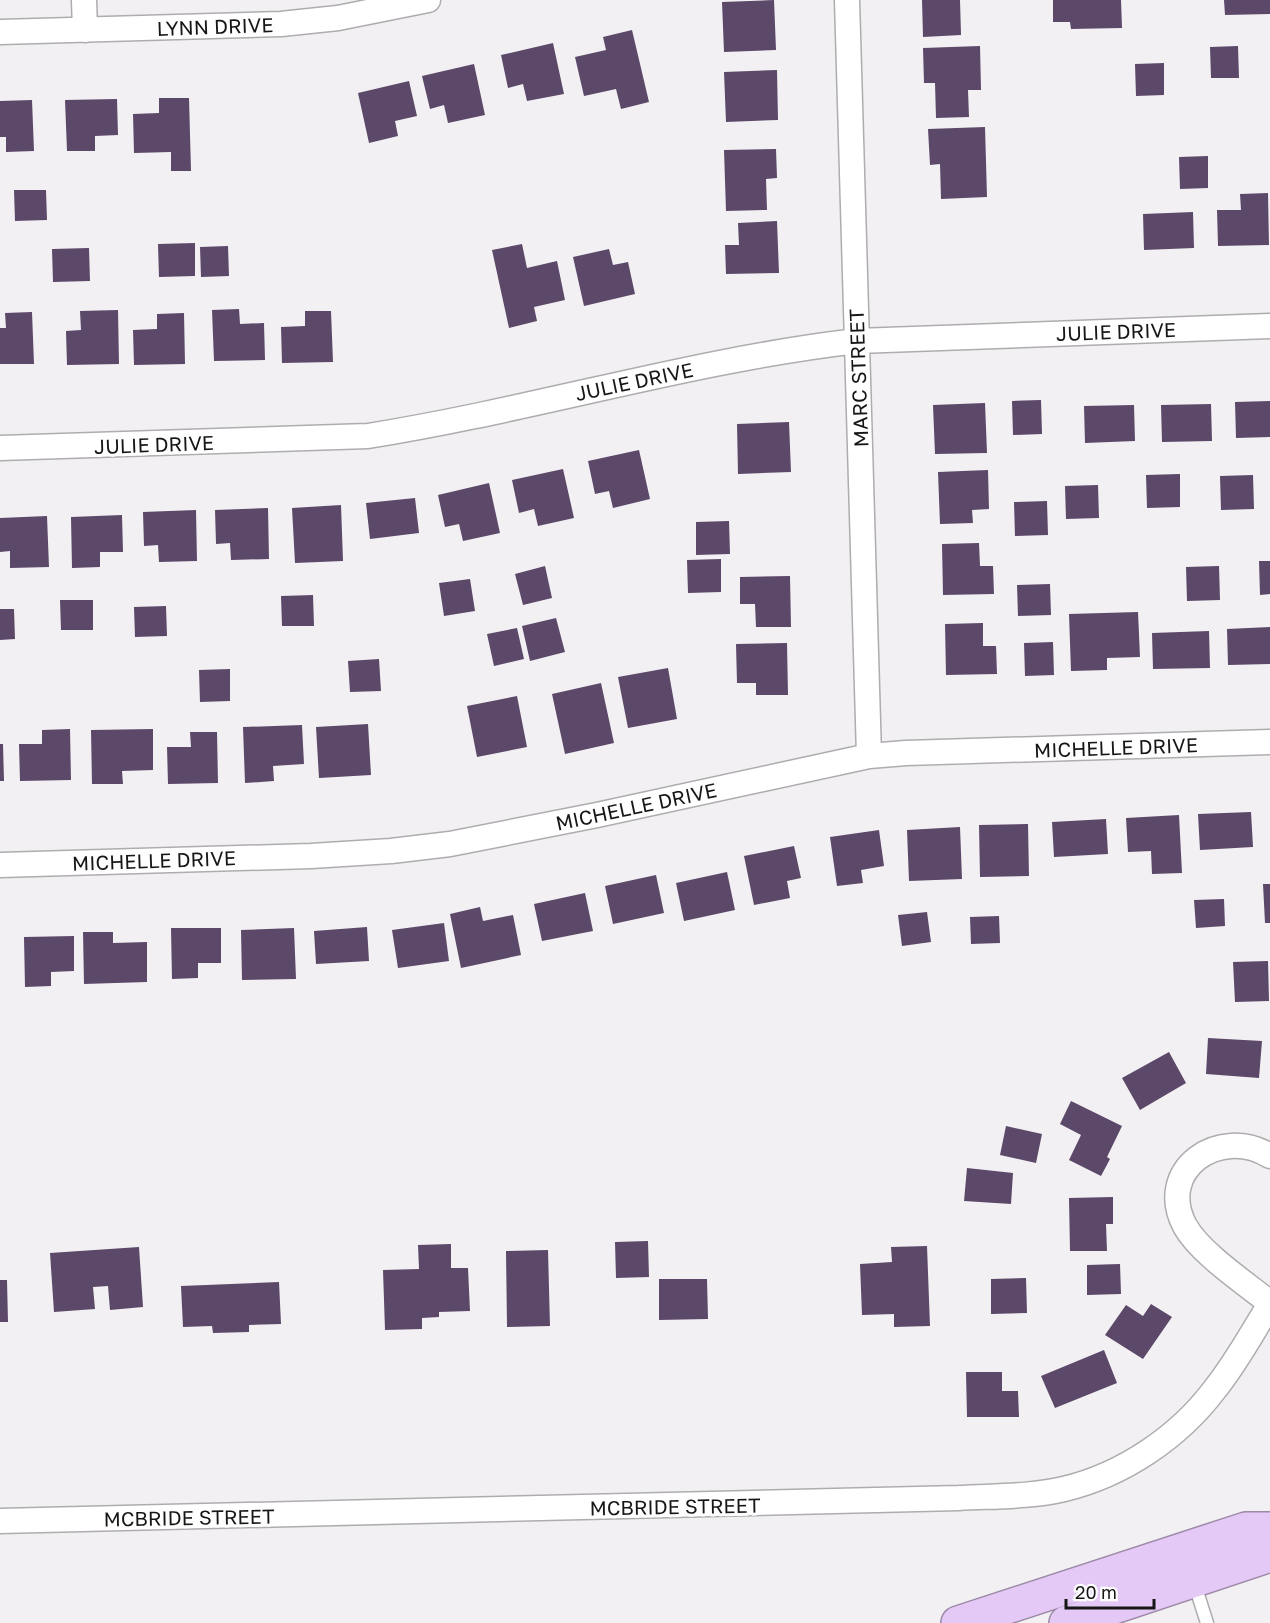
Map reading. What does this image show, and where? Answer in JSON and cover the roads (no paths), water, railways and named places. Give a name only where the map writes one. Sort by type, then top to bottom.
[{"type":"highway","points":[[958,1623],[1246,1529],[1270,1529]]},
{"type":"highway","points":[[1066,1623],[1270,1555]]},
{"type":"street","points":[[84,0],[85,30]]},
{"type":"street","name":"LYNN DRIVE","points":[[0,32],[281,24],[338,18],[428,0]]},
{"type":"street","name":"MARC STREET","points":[[847,0],[868,756]]},
{"type":"street","name":"JULIE DRIVE","points":[[0,448],[368,436],[428,427],[738,358],[798,347],[857,340],[1270,326]]},
{"type":"street","name":"MICHELLE DRIVE","points":[[0,864],[311,856],[391,851],[450,844],[609,813],[868,756],[1270,742]]},
{"type":"street","points":[[1270,1156],[1252,1148],[1227,1145],[1210,1149],[1192,1162],[1181,1182],[1178,1196],[1184,1224],[1194,1240],[1270,1304]]},
{"type":"street","name":"MCBRIDE STREET","points":[[0,1521],[959,1498],[1028,1494],[1064,1488],[1100,1477],[1133,1461],[1166,1439],[1195,1413],[1214,1391],[1270,1304]]},
{"type":"lane","points":[[1194,1580],[1207,1623]]}]
